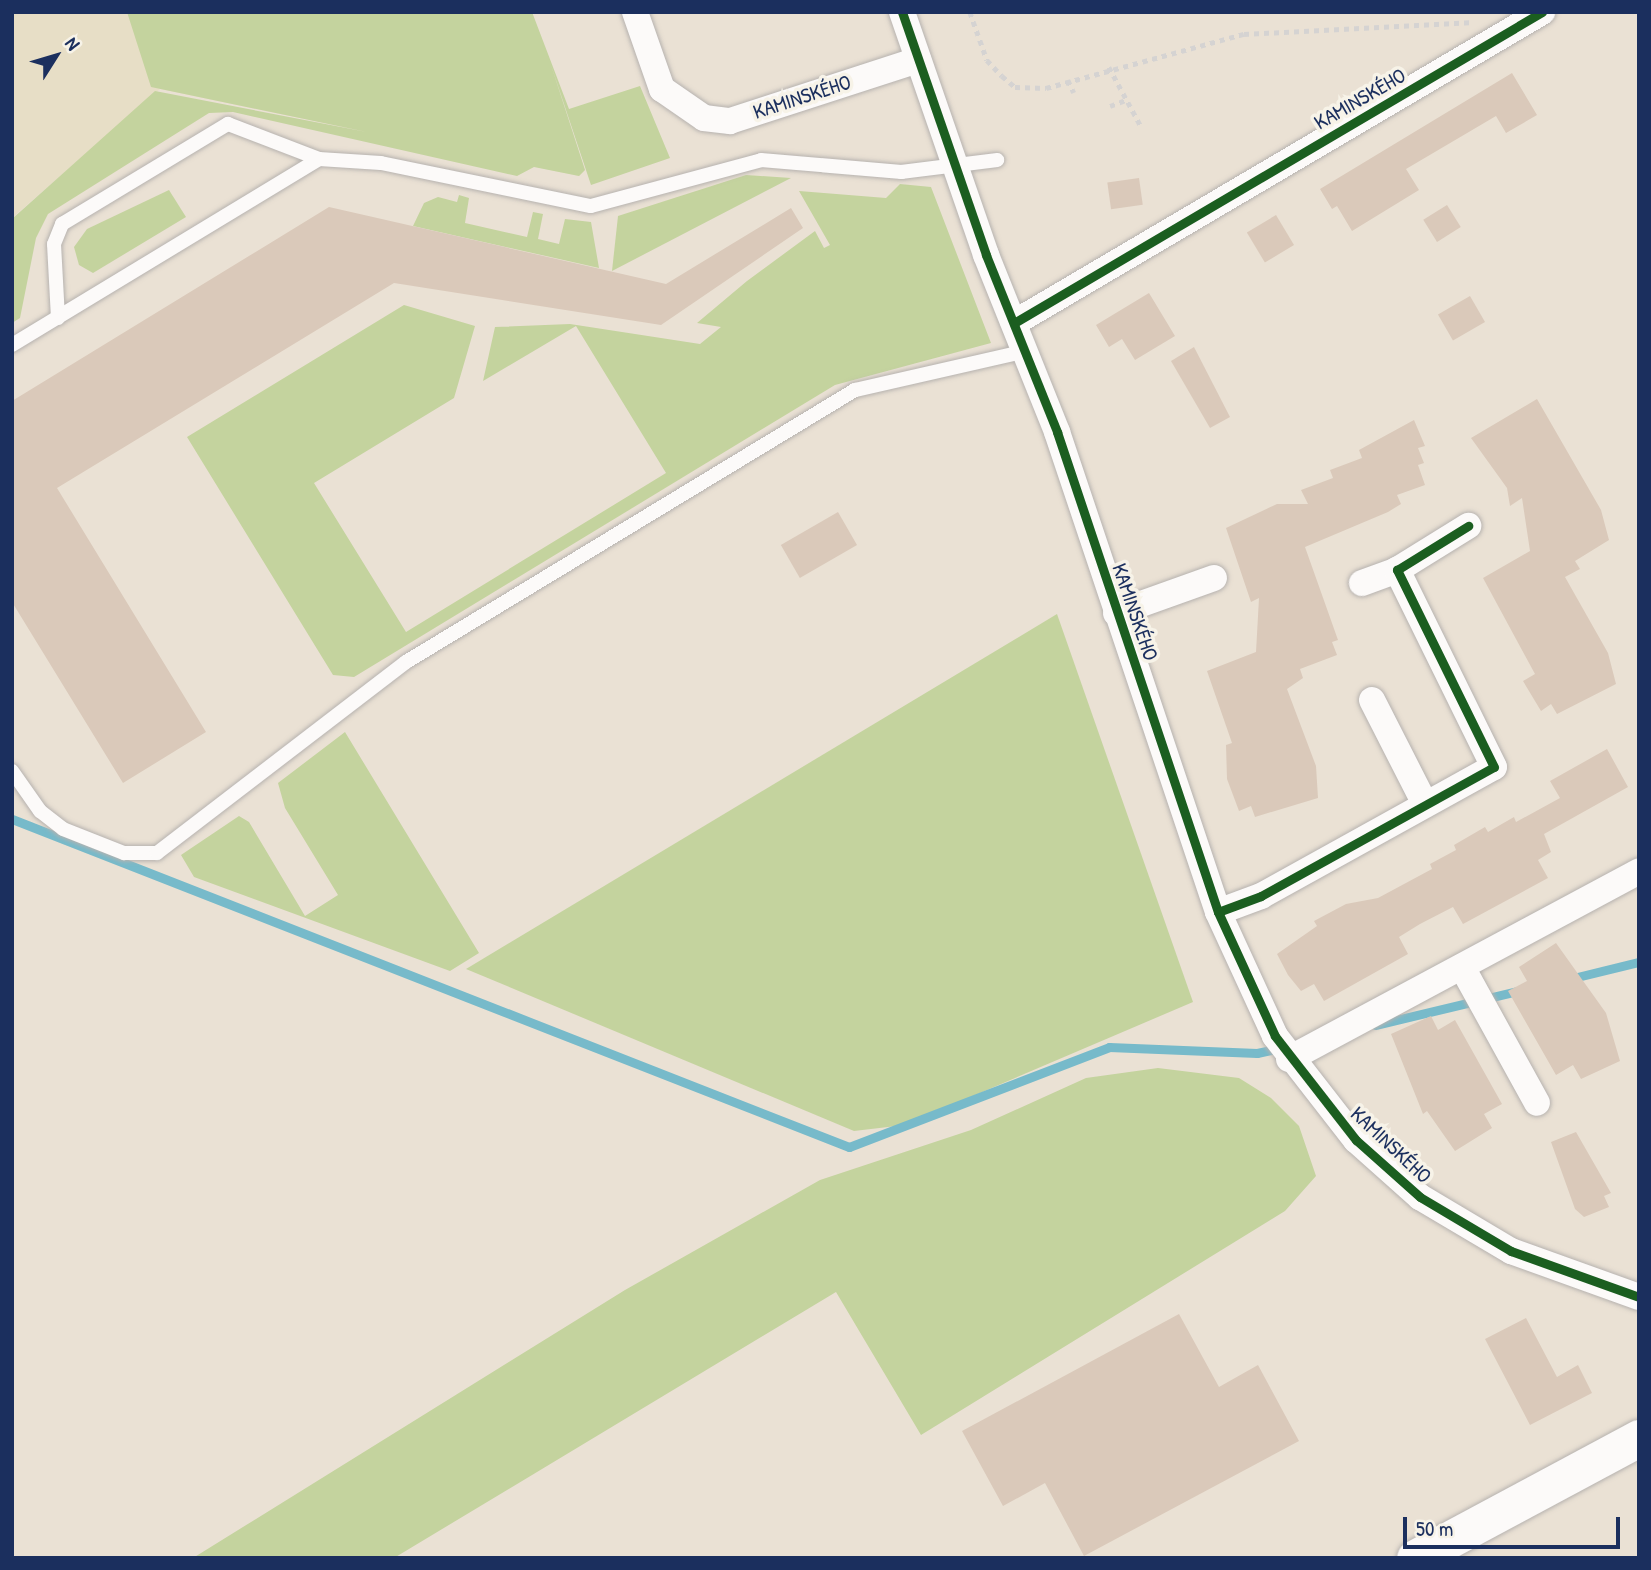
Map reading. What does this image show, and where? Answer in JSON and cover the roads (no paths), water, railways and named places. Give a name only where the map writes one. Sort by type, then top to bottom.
[{"type":"main road","points":[[1415,1558],[1639,1438]]},
{"type":"street","name":"KAMINSKÉHO","points":[[635,12],[662,89],[704,118],[730,121],[918,60],[955,166],[1026,351],[1218,912],[1289,1059],[1386,1170],[1455,1221],[1533,1261],[1639,1297]]},
{"type":"street","points":[[902,12],[918,60]]},
{"type":"street","name":"KAMINSKÉHO","points":[[1014,323],[1542,12]]},
{"type":"street","points":[[1362,583],[1397,570],[1468,526]]},
{"type":"street","points":[[1218,912],[1261,896],[1494,767],[1397,570]]},
{"type":"street","name":"KAMINSKÉHO","points":[[1116,613],[1214,578]]},
{"type":"street","points":[[1372,699],[1425,804]]},
{"type":"street","points":[[1289,1059],[1639,870]]},
{"type":"street","points":[[1462,967],[1537,1103]]},
{"type":"lane","points":[[58,317],[54,244],[62,224],[228,124],[319,159],[381,163],[591,206],[761,160],[901,172],[997,160]]},
{"type":"lane","points":[[12,345],[319,159]]},
{"type":"lane","points":[[12,771],[40,811],[63,829],[124,853],[156,853],[406,662],[855,390],[1026,351]]},
{"type":"waterway","points":[[12,819],[849,1147],[1109,1047],[1257,1053],[1280,1048]]},
{"type":"waterway","points":[[1569,979],[1639,962]]},
{"type":"waterway","points":[[1375,1025],[1518,991]]}]
